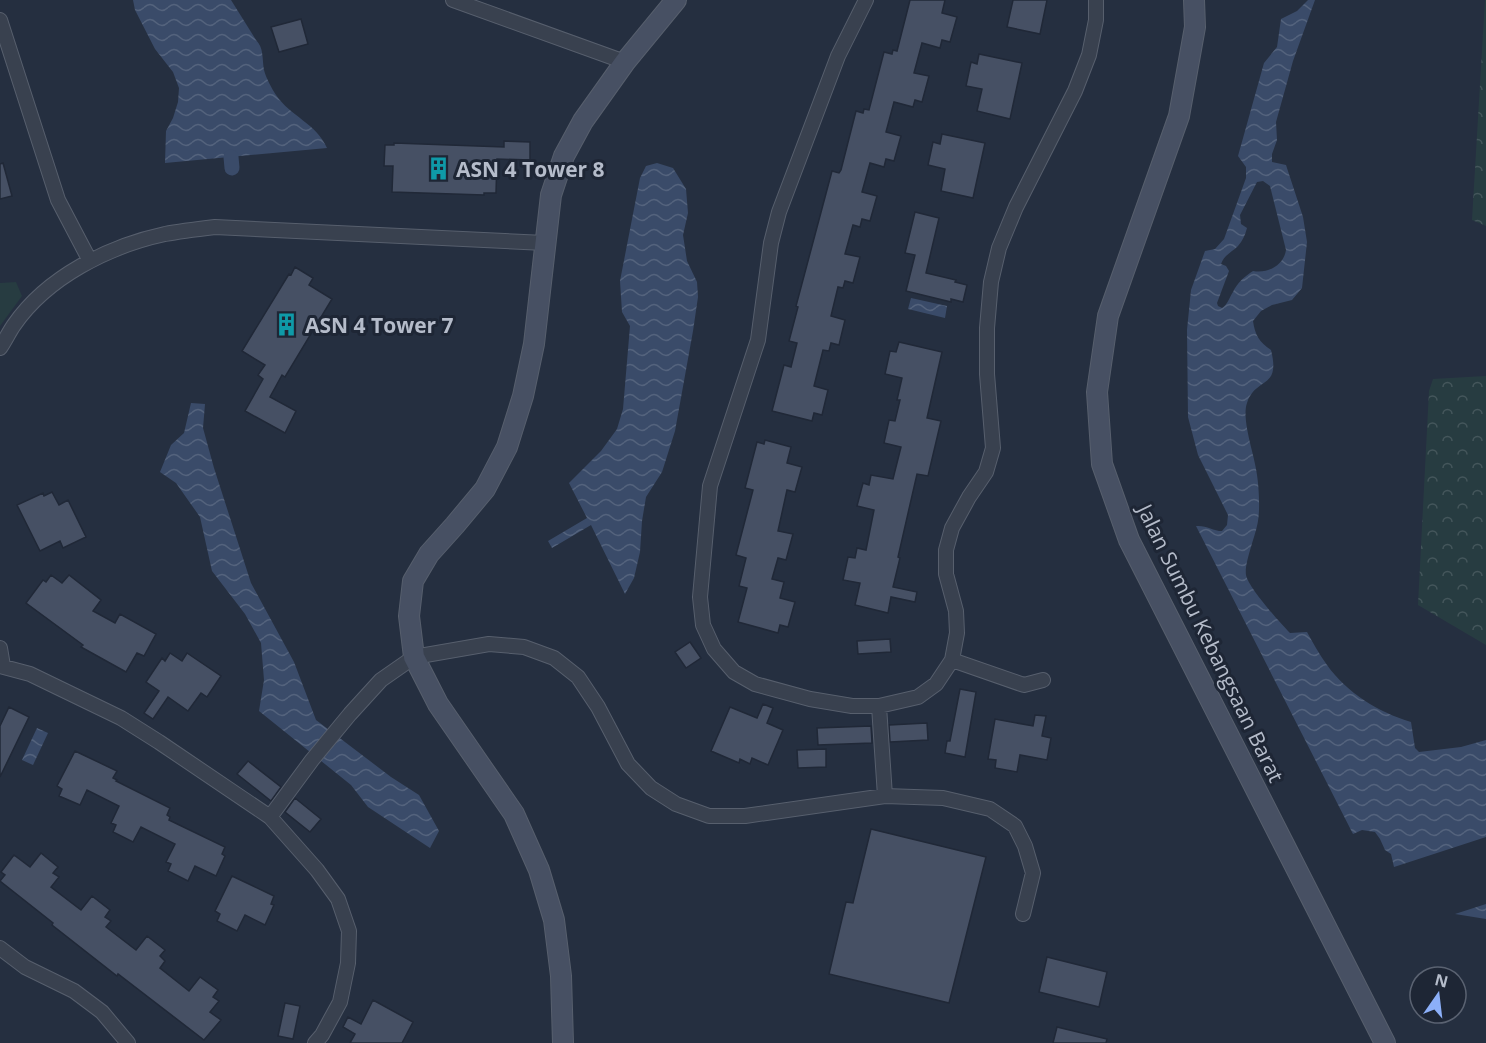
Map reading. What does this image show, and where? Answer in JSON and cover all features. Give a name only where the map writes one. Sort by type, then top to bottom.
[{"type":"street","points":[[453,0],[625,62]]},
{"type":"street","points":[[563,1043],[561,976],[554,920],[539,870],[514,814],[438,705],[414,657],[409,616],[413,581],[429,554],[484,489],[507,447],[523,396],[534,344],[550,195],[564,156],[583,121],[625,62],[676,0]]},
{"type":"street","points":[[866,0],[838,56],[779,212],[771,243],[758,339],[710,486],[700,597],[703,625],[714,649],[734,672],[755,684],[810,699],[852,706],[879,706],[918,697],[936,684],[952,660],[957,633],[956,610],[946,574],[946,550],[952,528],[986,472],[993,448],[987,374],[987,328],[991,282],[999,248],[1016,207],[1075,91],[1089,55],[1096,20],[1096,0]]},
{"type":"street","name":"Jalan Sumbu Kebangsaan Barat","points":[[1194,0],[1195,27],[1179,116],[1108,316],[1096,392],[1102,464],[1129,540],[1385,1043]]},
{"type":"street","points":[[0,20],[58,200],[90,261]]},
{"type":"street","points":[[0,348],[15,323],[39,296],[59,279],[90,261],[132,243],[165,234],[215,227],[545,243]]},
{"type":"street","points":[[270,817],[350,714],[381,680],[414,657],[489,644],[524,647],[554,658],[578,677],[598,707],[628,764],[651,788],[676,804],[709,816],[745,816],[885,796],[943,798],[990,809],[1015,826],[1025,846],[1033,873],[1023,914]]},
{"type":"street","points":[[0,648],[1,666],[30,674],[121,718],[270,817],[317,870],[338,899],[348,931],[348,963],[340,1002],[322,1035],[315,1043]]},
{"type":"street","points":[[952,660],[1024,686],[1043,680]]},
{"type":"street","points":[[879,706],[885,796]]},
{"type":"street","points":[[0,948],[26,967],[74,992],[102,1012],[128,1043]]},
{"type":"green space","points":[[1486,0],[1486,226],[1472,220]]},
{"type":"green space","points":[[16,282],[22,296],[0,326],[0,283]]},
{"type":"green space","points":[[1486,376],[1486,645],[1418,605],[1429,391],[1433,379]]},
{"type":"water","points":[[133,0],[231,0],[260,47],[265,73],[276,95],[316,132],[327,148],[165,163],[166,131],[178,102],[179,88],[173,72],[155,49],[135,10]]},
{"type":"water","points":[[1308,0],[1315,0],[1293,61],[1276,122],[1277,140],[1272,162],[1286,165],[1303,217],[1307,242],[1302,288],[1292,300],[1272,305],[1261,311],[1253,321],[1258,338],[1271,350],[1273,371],[1270,377],[1251,395],[1246,410],[1247,428],[1257,475],[1259,505],[1258,521],[1246,575],[1258,596],[1290,633],[1307,632],[1327,665],[1354,693],[1375,707],[1411,722],[1415,748],[1419,752],[1461,747],[1486,740],[1486,837],[1394,867],[1391,854],[1385,850],[1375,832],[1362,830],[1353,834],[1196,526],[1222,531],[1227,525],[1228,515],[1198,455],[1188,417],[1187,330],[1191,290],[1205,251],[1215,249],[1224,239],[1246,178],[1246,167],[1238,156],[1264,63],[1277,47],[1281,19],[1297,11]],"holes":[[[1263,181],[1270,186],[1286,250],[1285,255],[1279,264],[1270,270],[1253,271],[1244,277],[1222,308],[1217,303],[1229,271],[1221,264],[1244,237],[1247,228],[1241,224],[1240,215],[1257,182]]]},
{"type":"water","points":[[657,163],[673,168],[686,189],[688,213],[683,235],[687,261],[697,282],[698,297],[675,431],[662,472],[646,497],[640,552],[634,578],[625,594],[591,525],[552,548],[548,541],[587,518],[569,483],[601,451],[617,429],[623,409],[630,326],[622,312],[620,281],[640,178],[646,166]]},
{"type":"water","points":[[911,298],[947,306],[945,318],[908,309]]},
{"type":"water","points":[[191,403],[205,404],[203,428],[251,583],[294,662],[316,720],[391,777],[419,795],[439,831],[430,848],[368,807],[351,785],[259,711],[264,680],[261,643],[245,614],[212,571],[200,517],[176,483],[160,472],[171,445],[184,433]]},
{"type":"water","points":[[37,728],[48,733],[33,765],[22,760]]},
{"type":"water","points":[[1486,904],[1486,919],[1455,914]]},
{"type":"building","points":[[910,0],[945,0],[942,13],[957,17],[950,42],[942,40],[940,48],[922,43],[914,73],[929,76],[922,102],[915,100],[913,107],[894,102],[886,132],[901,136],[894,161],[886,159],[884,167],[870,163],[862,192],[877,196],[870,221],[862,219],[860,227],[853,225],[845,254],[860,257],[853,283],[845,281],[843,288],[838,287],[831,316],[845,320],[839,345],[831,343],[829,351],[823,350],[814,386],[828,390],[822,415],[814,413],[812,421],[772,411],[784,365],[791,367],[797,343],[789,341],[798,307],[796,306],[832,171],[839,173],[841,170],[856,111],[863,113],[864,109],[869,110],[884,52],[892,54],[893,50],[897,51]]},
{"type":"building","points":[[1013,0],[1047,0],[1040,34],[1007,27]]},
{"type":"building","points":[[301,19],[308,44],[279,52],[271,27]]},
{"type":"building","points":[[979,54],[1022,63],[1010,119],[977,111],[982,89],[966,86],[971,62],[977,64]]},
{"type":"building","points":[[942,134],[985,143],[973,198],[941,191],[945,169],[928,165],[933,142],[940,144]]},
{"type":"building","name":"ASN 4 Tower 8","points":[[504,141],[530,142],[530,160],[497,159],[496,193],[484,193],[484,195],[392,192],[393,166],[384,166],[385,145],[394,145],[394,143],[504,147]]},
{"type":"building","points":[[3,163],[12,196],[0,199],[0,164]]},
{"type":"building","points":[[915,212],[939,218],[926,273],[967,285],[963,302],[951,299],[951,302],[906,291],[915,255],[905,253]]},
{"type":"building","name":"ASN 4 Tower 7","points":[[295,267],[313,278],[309,285],[332,299],[285,377],[282,375],[270,397],[296,411],[285,433],[245,411],[263,379],[258,375],[265,365],[242,351]]},
{"type":"building","points":[[899,342],[942,352],[927,418],[941,421],[928,476],[917,474],[893,587],[917,592],[915,602],[891,597],[888,613],[855,605],[860,583],[843,580],[848,557],[855,558],[857,548],[866,550],[874,510],[857,506],[863,483],[869,485],[871,475],[893,479],[901,447],[884,443],[889,420],[895,421],[900,400],[897,400],[902,378],[885,374],[890,351],[896,352]]},
{"type":"building","points":[[765,440],[791,447],[787,463],[802,467],[795,492],[787,490],[778,531],[793,534],[786,560],[778,558],[772,579],[784,582],[780,598],[795,602],[788,627],[780,625],[778,633],[738,622],[747,588],[739,586],[746,558],[736,555],[753,490],[745,488],[757,442],[764,444]]},
{"type":"building","points":[[52,492],[59,505],[68,500],[86,537],[63,548],[60,541],[40,551],[17,505],[43,493],[44,496]]},
{"type":"building","points":[[51,575],[62,583],[69,575],[101,600],[93,611],[115,623],[120,614],[156,634],[144,656],[137,653],[126,672],[81,647],[83,645],[26,603],[43,580],[46,582]]},
{"type":"building","points":[[890,639],[891,652],[858,654],[857,641]]},
{"type":"building","points":[[690,642],[701,658],[686,668],[675,652]]},
{"type":"building","points":[[170,653],[182,661],[187,653],[221,676],[207,697],[201,693],[188,711],[168,697],[153,719],[144,713],[159,691],[146,682],[162,658],[165,661]]},
{"type":"building","points":[[960,689],[976,692],[965,757],[945,753],[947,741],[950,741]]},
{"type":"building","points":[[763,704],[773,708],[767,723],[783,730],[768,765],[752,758],[750,764],[740,759],[739,763],[711,751],[730,707],[757,718]]},
{"type":"building","points":[[9,707],[29,717],[0,777],[0,726]]},
{"type":"building","points":[[1035,715],[1046,716],[1042,736],[1051,738],[1047,760],[1020,755],[1017,772],[995,768],[996,760],[988,759],[995,719],[1033,726]]},
{"type":"building","points":[[927,723],[928,740],[890,742],[889,725]]},
{"type":"building","points":[[871,726],[872,743],[818,745],[817,728]]},
{"type":"building","points":[[826,749],[826,767],[798,768],[797,750]]},
{"type":"building","points":[[75,751],[117,771],[113,778],[116,781],[170,808],[167,815],[170,817],[169,820],[225,847],[222,854],[225,856],[216,876],[195,866],[188,881],[168,871],[171,864],[166,862],[175,844],[141,827],[133,842],[113,832],[116,825],[111,823],[119,806],[87,790],[80,805],[59,796],[62,789],[57,786]]},
{"type":"building","points":[[248,761],[281,787],[271,801],[237,774]]},
{"type":"building","points":[[295,798],[321,819],[310,832],[285,812]]},
{"type":"building","points":[[871,829],[986,857],[949,1003],[829,974],[846,902],[853,903]]},
{"type":"building","points":[[41,853],[58,867],[53,873],[59,877],[51,887],[81,910],[92,896],[110,910],[105,917],[111,921],[106,927],[136,950],[147,936],[165,950],[160,956],[165,961],[160,968],[189,991],[200,977],[218,990],[213,997],[219,1001],[210,1012],[221,1020],[204,1040],[118,974],[117,976],[0,881],[5,875],[1,872],[14,855],[30,867]]},
{"type":"building","points":[[232,876],[274,896],[271,904],[274,905],[265,925],[245,915],[237,931],[217,921],[220,914],[215,911]]},
{"type":"building","points":[[1047,957],[1107,972],[1099,1007],[1039,992]]},
{"type":"building","points":[[373,1000],[413,1022],[402,1043],[350,1043],[355,1034],[343,1027],[348,1017],[361,1024]]},
{"type":"building","points":[[285,1003],[300,1006],[293,1039],[278,1036]]},
{"type":"building","points":[[1057,1027],[1107,1039],[1106,1043],[1053,1043]]},
{"type":"waterway","points":[[231,157],[232,168]]},
{"type":"place","name":"ASN 4 Tower 8","points":[[438,169]]},
{"type":"place","name":"ASN 4 Tower 7","points":[[287,325]]}]
